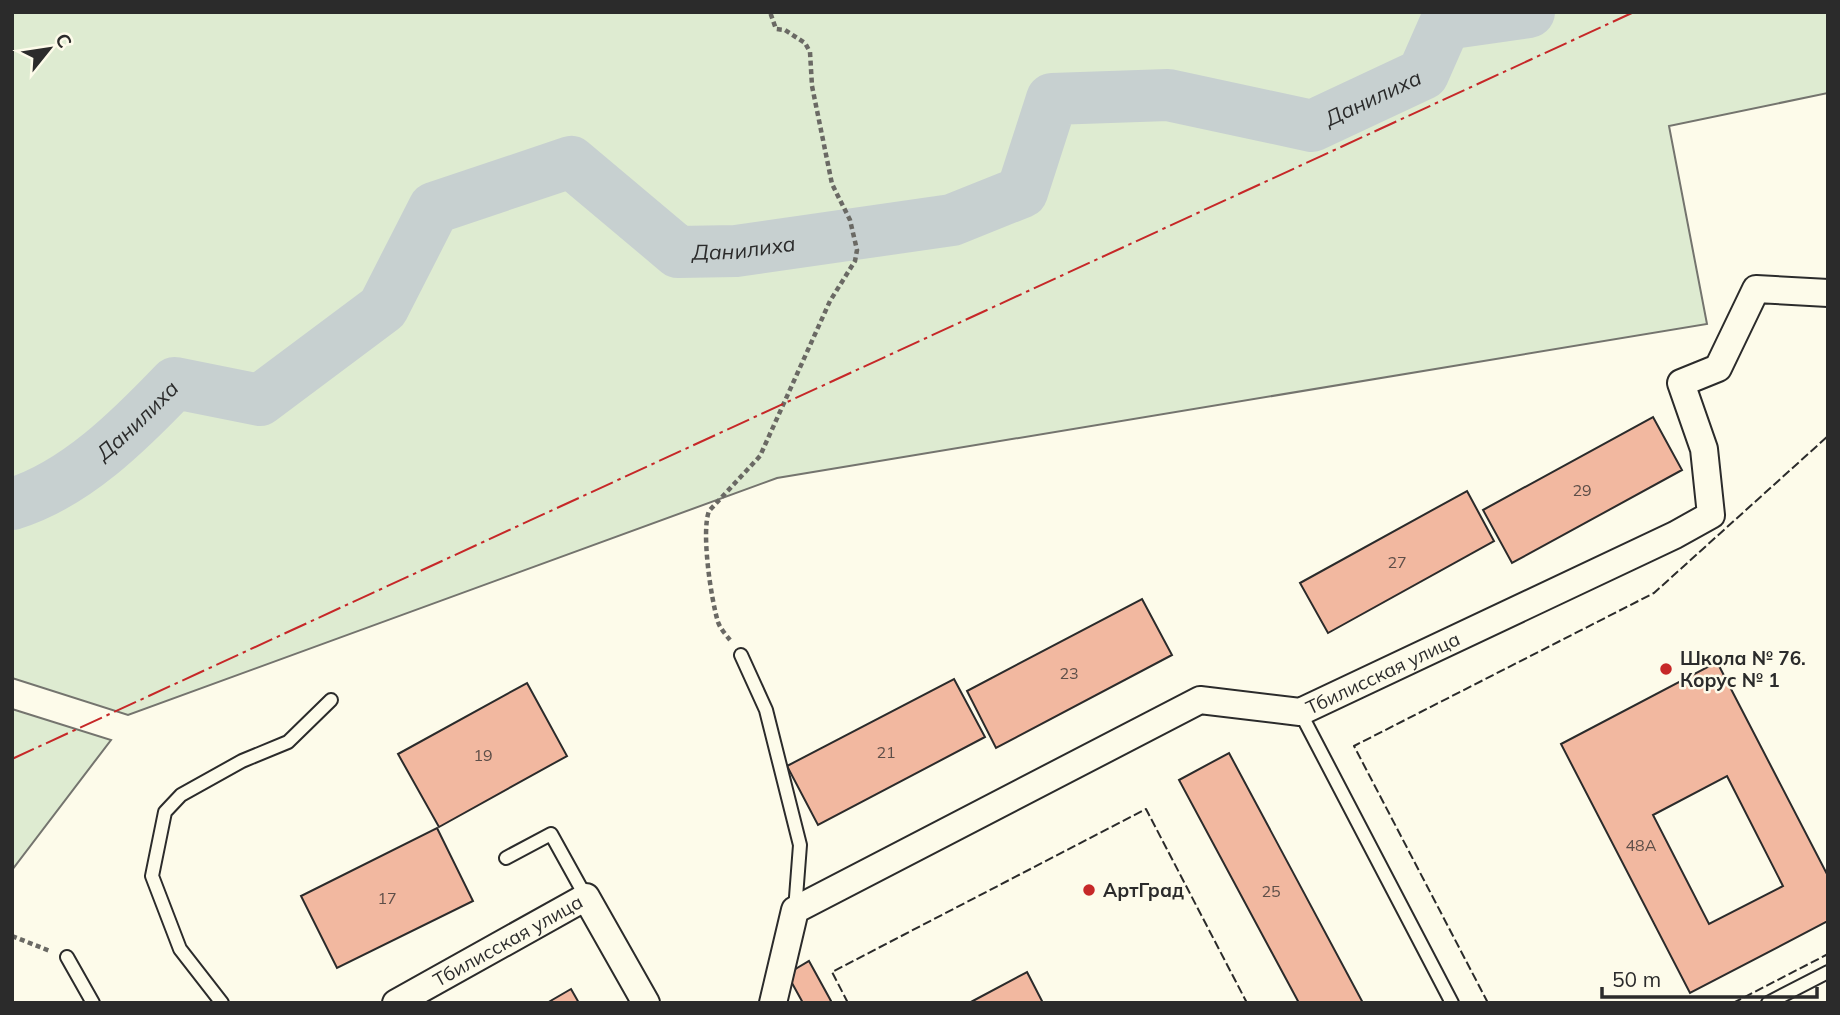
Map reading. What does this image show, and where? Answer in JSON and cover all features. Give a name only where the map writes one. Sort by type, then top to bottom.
[{"type":"street","name":"Тбилисская улица","points":[[795,910],[1199,699],[1300,712],[1663,541],[1711,515],[1704,449],[1681,383],[1718,368],[1756,289],[1828,293]]},
{"type":"street","name":"Тбилисская улица","points":[[396,1003],[586,897],[646,1003]]},
{"type":"street","points":[[773,1003],[795,910]]},
{"type":"lane","points":[[741,656],[766,710],[800,845],[795,910]]},
{"type":"lane","points":[[222,1003],[180,949],[152,876],[165,812],[181,795],[243,761],[288,742],[331,700]]},
{"type":"lane","points":[[1300,712],[1451,1003]]},
{"type":"lane","points":[[506,858],[551,835],[586,897]]},
{"type":"lane","points":[[67,957],[93,1003]]},
{"type":"lane","points":[[1768,1003],[1828,972]]},
{"type":"path","points":[[741,656],[718,623],[707,560],[705,520],[709,511],[760,456],[830,300],[855,261],[858,250],[850,220],[832,184],[812,86],[810,52],[805,43],[785,30],[776,29],[770,12]]},
{"type":"path","points":[[12,936],[67,957]]},
{"type":"green space","points":[[12,12],[1828,12],[1828,93],[1669,126],[1707,324],[777,478],[128,715],[12,678]]},
{"type":"green space","points":[[12,709],[111,740],[12,870]]},
{"type":"building","points":[[1653,417],[1682,470],[1512,563],[1483,510]]},
{"type":"building","points":[[1467,491],[1494,541],[1328,633],[1300,583]]},
{"type":"building","points":[[1142,599],[1172,655],[996,748],[967,691]]},
{"type":"building","points":[[1717,662],[1828,876],[1828,921],[1690,993],[1561,744]],"holes":[[[1727,776],[1783,886],[1709,924],[1653,815]]]},
{"type":"building","points":[[954,679],[985,737],[818,825],[787,766]]},
{"type":"building","points":[[527,683],[567,756],[439,827],[398,754]]},
{"type":"building","points":[[1229,753],[1363,1003],[1299,1003],[1179,780]]},
{"type":"building","points":[[437,828],[473,901],[337,968],[301,896]]},
{"type":"building","points":[[809,961],[831,1001],[828,1003],[803,1003],[787,974]]},
{"type":"building","points":[[1027,972],[1043,1003],[969,1003]]},
{"type":"building","points":[[571,989],[579,1003],[547,1003]]},
{"type":"waterway","name":"Данилиха","points":[[12,504],[58,484],[79,470],[120,437],[175,383],[260,400],[383,308],[434,208],[571,162],[678,252],[736,251],[952,220],[1022,192],[1052,99],[1168,95],[1312,126],[1423,74],[1445,24],[1529,12]]},
{"type":"fence","points":[[1488,1003],[1354,746],[1654,593],[1828,436]]},
{"type":"fence","points":[[848,1003],[832,972],[1146,809],[1247,1003]]},
{"type":"fence","points":[[1733,1003],[1828,954]]},
{"type":"power","points":[[12,759],[1634,12]]},
{"type":"place","name":"Школа № 76. Корус № 1","points":[[1666,669]]},
{"type":"place","name":"АртГрад","points":[[1089,890]]}]
